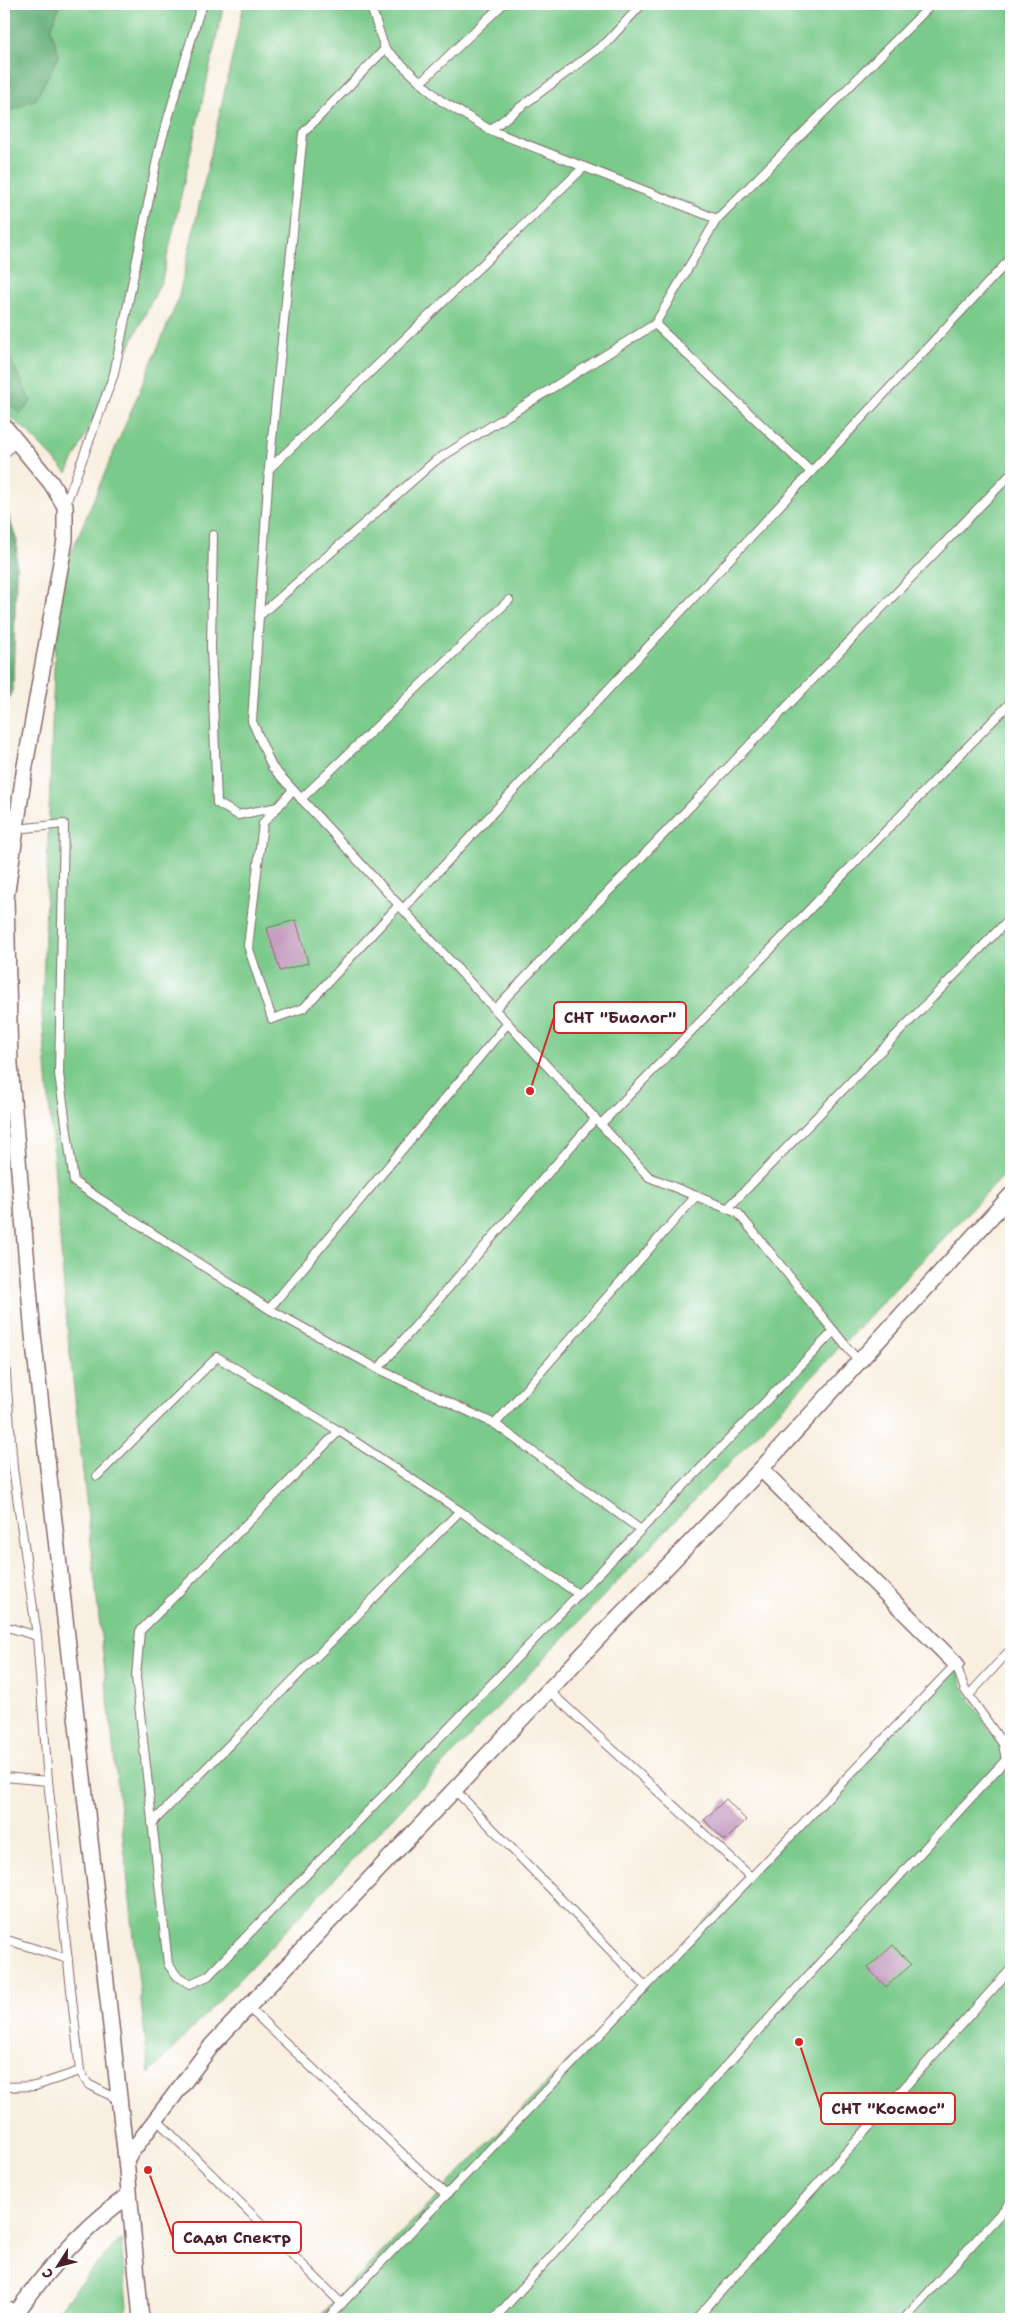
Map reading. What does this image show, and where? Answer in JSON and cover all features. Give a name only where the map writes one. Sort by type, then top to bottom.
[{"type":"street","points":[[4,426],[51,483],[65,506],[65,540],[24,766],[6,898],[10,1065],[33,1335],[126,2159],[141,2319]]},
{"type":"street","points":[[126,2159],[212,2045],[548,1690],[761,1469],[1011,1196]]},
{"type":"street","points":[[761,1469],[956,1664]]},
{"type":"street","points":[[15,2314],[77,2239],[100,2216],[128,2196]]},
{"type":"lane","points":[[65,506],[114,374],[158,149],[199,13],[204,4]]},
{"type":"lane","points":[[370,4],[385,49],[440,100],[490,130],[717,219]]},
{"type":"lane","points":[[421,82],[502,4]]},
{"type":"lane","points":[[490,130],[607,42],[642,4]]},
{"type":"lane","points":[[259,616],[435,461],[655,324],[717,219],[932,4]]},
{"type":"lane","points":[[385,49],[303,133],[269,469],[252,721],[272,767],[649,1177],[738,1213],[859,1362]]},
{"type":"lane","points":[[269,469],[584,166]]},
{"type":"lane","points":[[293,790],[264,823],[248,946],[272,1020],[304,1008],[812,472],[1011,258]]},
{"type":"lane","points":[[655,324],[812,472]]},
{"type":"lane","points":[[4,455],[16,441]]},
{"type":"lane","points":[[495,1010],[1011,474]]},
{"type":"lane","points":[[213,535],[211,647],[217,803],[238,815],[278,807]]},
{"type":"lane","points":[[301,799],[509,600]]},
{"type":"lane","points":[[378,1369],[598,1121],[1011,702]]},
{"type":"lane","points":[[16,829],[64,824],[59,1074],[74,1182],[269,1309],[378,1369],[495,1424],[641,1530]]},
{"type":"lane","points":[[728,1208],[1011,917]]},
{"type":"lane","points":[[269,1309],[508,1024]]},
{"type":"lane","points":[[495,1424],[696,1196]]},
{"type":"lane","points":[[339,1431],[140,1631],[136,1677],[168,1964],[177,1976],[190,1984],[208,1976],[834,1331]]},
{"type":"lane","points":[[4,1346],[13,1468],[37,1636],[48,1781],[80,2072],[88,2084],[119,2100]]},
{"type":"lane","points":[[97,1476],[217,1357],[339,1431],[460,1511],[578,1594]]},
{"type":"lane","points":[[4,1465],[13,1468]]},
{"type":"lane","points":[[152,1823],[460,1511]]},
{"type":"lane","points":[[4,1626],[37,1636]]},
{"type":"lane","points":[[969,1695],[1011,1649]]},
{"type":"lane","points":[[327,2319],[956,1664],[969,1695],[1003,1744],[1009,1759],[494,2319]]},
{"type":"lane","points":[[548,1690],[751,1877]]},
{"type":"lane","points":[[4,1777],[48,1781]]},
{"type":"lane","points":[[454,1789],[646,1987]]},
{"type":"lane","points":[[4,1939],[68,1958]]},
{"type":"lane","points":[[696,2319],[1011,1969]]},
{"type":"lane","points":[[248,2007],[446,2195]]},
{"type":"lane","points":[[4,2087],[35,2086],[80,2072]]},
{"type":"lane","points":[[156,2119],[342,2304]]},
{"type":"lane","points":[[904,2319],[1011,2202]]},
{"type":"lane","points":[[4,2306],[15,2314]]},
{"type":"green space","points":[[4,4],[224,4],[162,280],[67,473],[27,431],[4,412]]},
{"type":"green space","points":[[4,4],[60,4],[51,29],[59,55],[36,99],[4,114]]},
{"type":"green space","points":[[244,4],[1011,4],[1011,1167],[149,2074],[67,1326],[42,1014],[57,586],[178,300]]},
{"type":"green space","points":[[4,345],[31,402],[20,414],[4,399]]},
{"type":"green space","points":[[4,502],[17,541],[13,688],[4,713]]},
{"type":"green space","points":[[956,1664],[965,1690],[1011,1764],[1011,2319],[317,2319]]},
{"type":"green space","points":[[121,2239],[128,2319],[51,2319],[95,2266]]},
{"type":"building","points":[[296,920],[308,963],[280,971],[267,928]]},
{"type":"building","points":[[726,1799],[746,1820],[725,1841],[704,1820]]},
{"type":"building","points":[[893,1945],[911,1965],[886,1987],[868,1968]]},
{"type":"place","name":"СНТ \"Биолог\"","points":[[530,1091]]},
{"type":"place","name":"СНТ \"Космос\"","points":[[799,2042]]},
{"type":"place","name":"Сады Спектр","points":[[148,2170]]}]
